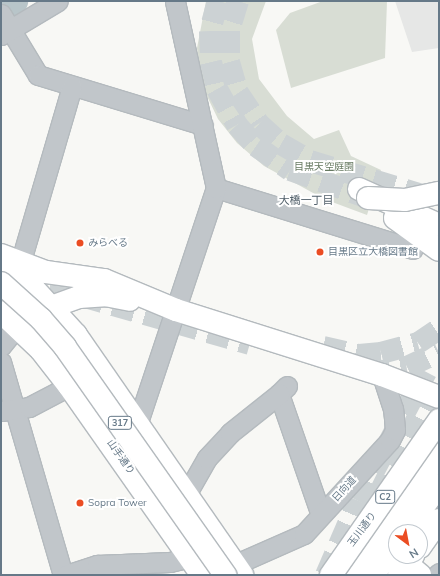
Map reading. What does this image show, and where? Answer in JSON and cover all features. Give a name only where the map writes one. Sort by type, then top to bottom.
[{"type":"main road","points":[[364,198],[405,200],[439,193]]},
{"type":"main road","points":[[364,198],[439,205]]},
{"type":"main road","points":[[364,198],[439,225]]},
{"type":"main road","points":[[364,198],[404,223],[439,250]]},
{"type":"main road","points":[[7,260],[63,274],[104,280],[176,310],[382,375],[439,397]]},
{"type":"main road","points":[[7,260],[51,305],[138,422],[187,493],[232,572]]},
{"type":"main road","points":[[17,326],[34,288],[43,281],[63,274]]},
{"type":"main road","name":"317","points":[[1,283],[32,310],[65,347],[232,572]]},
{"type":"main road","points":[[17,326],[51,305],[79,297],[105,295],[176,310]]},
{"type":"main road","name":"山手通り","points":[[1,312],[17,326],[70,386],[202,575]]},
{"type":"main road","name":"C2","points":[[331,575],[439,420]]},
{"type":"main road","name":"玉川通り","points":[[328,575],[439,426]]},
{"type":"main road","points":[[352,575],[439,454]]},
{"type":"main road","points":[[411,524],[439,485]]},
{"type":"main road","points":[[428,525],[439,511]]},
{"type":"main road","points":[[428,536],[439,520]]},
{"type":"main road","points":[[373,575],[388,555]]},
{"type":"street","points":[[58,1],[5,26],[38,75],[202,126]]},
{"type":"street","points":[[138,422],[216,188],[176,1]]},
{"type":"street","points":[[7,260],[72,86]]},
{"type":"street","points":[[216,188],[413,249]]},
{"type":"street","points":[[1,346],[17,326]]},
{"type":"street","points":[[1,362],[8,411],[63,575]]},
{"type":"street","name":"日向道","points":[[232,572],[304,534],[390,440],[395,430],[382,375]]},
{"type":"street","points":[[8,411],[51,398],[70,386]]},
{"type":"street","points":[[187,493],[207,458],[230,433],[283,390],[321,515]]},
{"type":"street","points":[[66,575],[97,565],[162,563],[190,557]]},
{"type":"shaded area","points":[[395,1],[439,1],[439,48],[412,52]]},
{"type":"green space","name":"目黒天空庭園","points":[[206,1],[266,1],[252,39],[259,79],[287,116],[314,139],[339,130],[351,156],[381,170],[367,215],[324,199],[264,166],[237,143],[218,119],[205,92],[197,48]]},
{"type":"green space","points":[[323,1],[387,1],[385,58],[291,88],[276,30],[290,13]]},
{"type":"green space","points":[[53,284],[71,285],[72,292],[53,293],[50,288]]},
{"type":"waterway","points":[[1,8],[14,1]]},
{"type":"tunnel","points":[[218,1],[210,31],[211,62],[217,89],[237,125],[256,146],[290,170],[368,198]]},
{"type":"tunnel","points":[[238,1],[229,31],[229,62],[238,93],[259,124],[281,144],[310,161],[425,196]]},
{"type":"tunnel","points":[[18,278],[250,344]]},
{"type":"tunnel","points":[[323,347],[359,355],[381,353],[418,343],[439,329]]},
{"type":"tunnel","points":[[368,373],[407,367],[439,352]]},
{"type":"tunnel","points":[[326,575],[358,501],[426,372]]},
{"type":"tunnel","points":[[378,496],[433,387]]},
{"type":"place","name":"みらべる","points":[[80,243]]},
{"type":"place","name":"目黒区立大橋図書館","points":[[320,252]]},
{"type":"place","name":"Sopra Tower","points":[[80,503]]},
{"type":"district","name":"大橋一丁目","points":[[306,200]]}]
